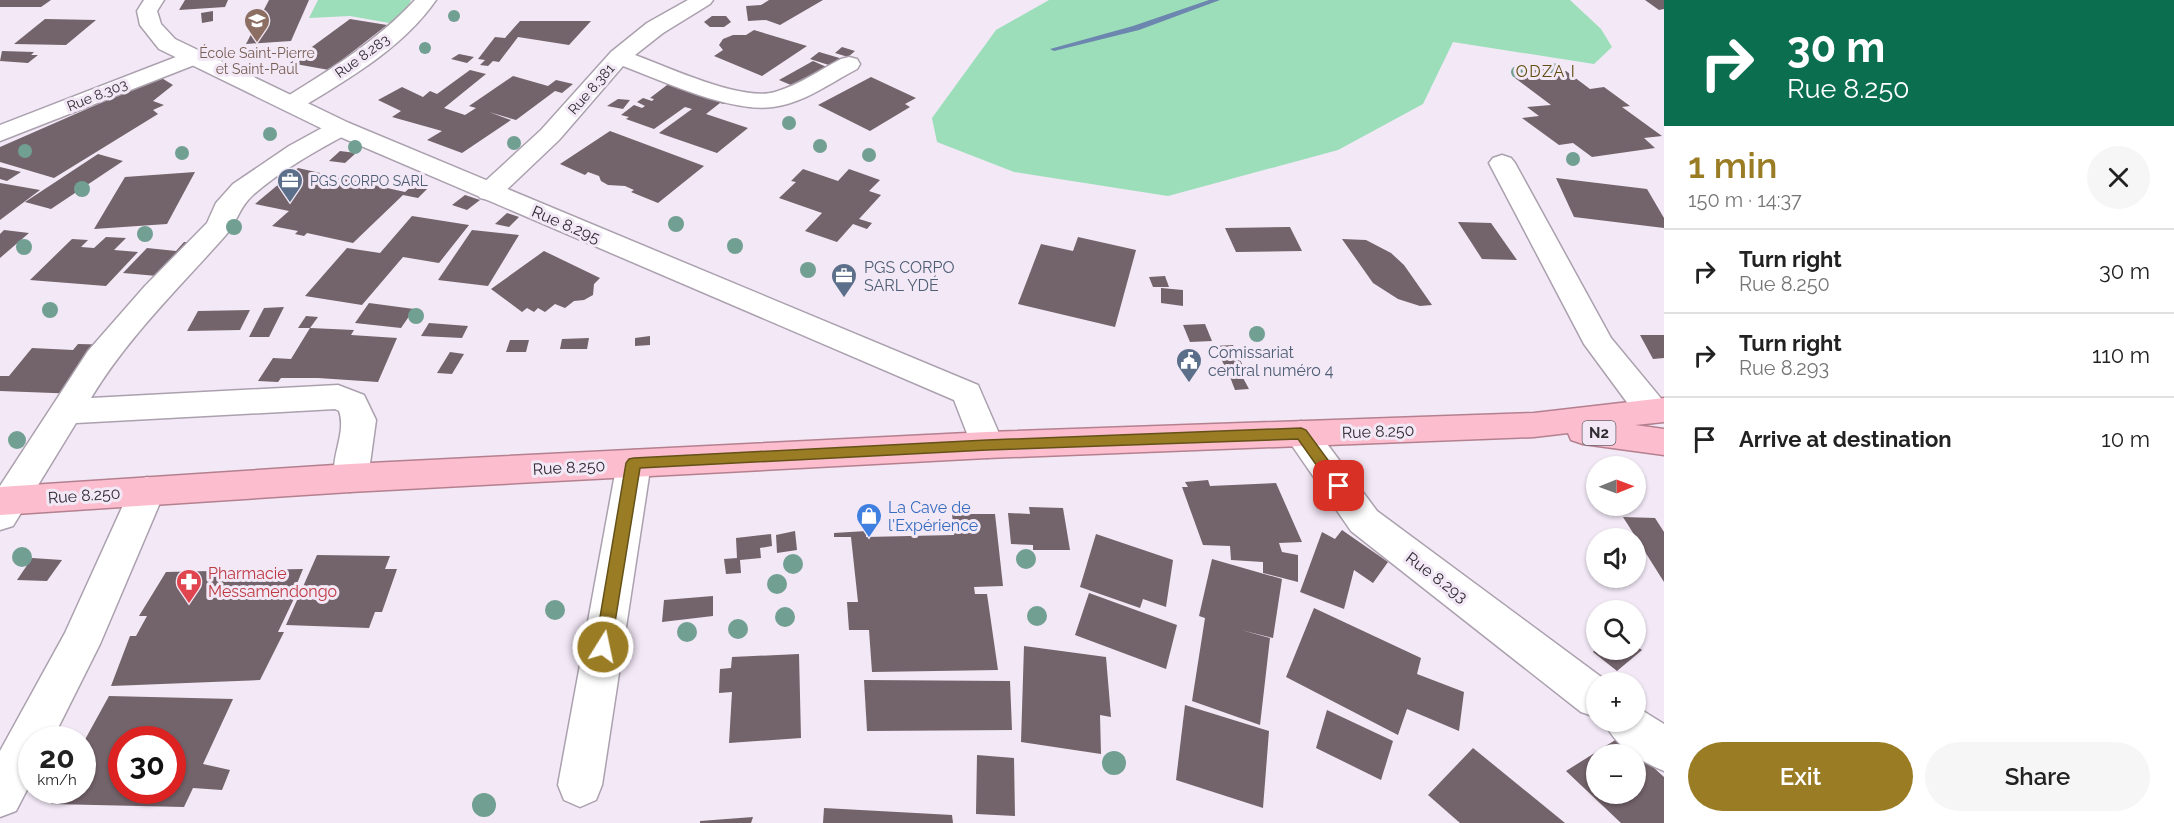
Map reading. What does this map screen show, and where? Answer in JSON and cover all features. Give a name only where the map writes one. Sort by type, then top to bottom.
[{"type":"highway","name":"N2","points":[[1533,425],[1658,411]]},
{"type":"highway","name":"N2","points":[[1533,425],[1664,442]]},
{"type":"highway","name":"Rue 8.250","points":[[4,505],[147,491],[634,463],[987,445],[1533,425]]},
{"type":"street","name":"Rue 8.295","points":[[154,0],[147,11],[151,25],[167,44],[340,128],[967,393],[987,445]]},
{"type":"street","name":"Rue 8.283","points":[[291,104],[387,39],[414,15],[426,0]]},
{"type":"street","name":"Rue 8.381","points":[[489,192],[550,135],[619,57],[655,28],[703,0]]},
{"type":"street","name":"Rue 8.303","points":[[0,134],[194,57]]},
{"type":"street","points":[[619,57],[698,85],[756,102],[772,101],[788,96],[849,64]]},
{"type":"street","points":[[4,505],[99,359],[131,319],[224,221],[226,207],[233,199],[278,165],[340,128]]},
{"type":"street","points":[[1502,163],[1599,344],[1658,411]]},
{"type":"street","points":[[66,411],[338,397],[352,404],[358,420],[350,478]]},
{"type":"street","name":"Rue 8.293","points":[[1301,434],[1364,521],[1586,690]]},
{"type":"street","points":[[580,785],[634,463]]},
{"type":"street","points":[[0,795],[80,644],[147,491]]},
{"type":"street","points":[[1640,732],[1664,750]]},
{"type":"green space","points":[[318,0],[411,0],[409,5],[415,8],[395,24],[350,16],[309,18]]},
{"type":"green space","points":[[1049,0],[1570,0],[1601,29],[1612,47],[1594,64],[1453,42],[1423,104],[1338,150],[1168,196],[1014,172],[937,142],[932,118],[996,30]]},
{"type":"building","points":[[0,0],[51,0],[41,7],[0,7]]},
{"type":"building","points":[[185,0],[228,0],[225,7],[179,10]]},
{"type":"building","points":[[269,0],[309,0],[291,41],[246,44]]},
{"type":"building","points":[[769,0],[823,0],[780,25],[766,20],[748,21],[746,6],[761,5]]},
{"type":"building","points":[[1645,0],[1664,0],[1664,9],[1659,10]]},
{"type":"building","points":[[213,11],[213,21],[202,23],[201,13]]},
{"type":"building","points":[[712,16],[726,16],[731,22],[724,27],[710,27],[704,22]]},
{"type":"building","points":[[45,19],[96,20],[66,45],[14,44]]},
{"type":"building","points":[[350,19],[387,25],[329,70],[290,63]]},
{"type":"building","points":[[520,21],[591,21],[569,45],[518,37],[499,62],[493,61],[488,66],[480,65],[485,60],[478,59],[495,37],[505,38]]},
{"type":"building","points":[[754,30],[807,46],[762,76],[714,56],[723,50],[719,45],[723,39],[733,35],[746,35]]},
{"type":"building","points":[[842,47],[855,51],[848,57],[835,53]]},
{"type":"building","points":[[2,51],[34,52],[31,55],[38,55],[28,63],[0,61]]},
{"type":"building","points":[[819,52],[843,59],[835,67],[810,59]]},
{"type":"building","points":[[459,54],[474,57],[467,63],[451,59]]},
{"type":"building","points":[[813,61],[831,69],[798,88],[779,80]]},
{"type":"building","points":[[1543,69],[1550,73],[1566,71],[1590,89],[1604,87],[1630,106],[1622,107],[1662,136],[1644,138],[1655,148],[1592,157],[1573,143],[1559,145],[1522,118],[1539,116],[1527,107],[1551,105],[1515,78],[1531,76],[1524,71]]},
{"type":"building","points":[[470,70],[486,74],[444,108],[465,115],[476,108],[469,106],[513,76],[548,86],[556,80],[573,84],[562,93],[555,91],[516,120],[489,112],[511,120],[462,153],[427,140],[442,131],[392,117],[401,111],[378,100],[402,87],[423,97],[430,91],[437,94]]},
{"type":"building","points":[[160,77],[173,85],[153,101],[164,105],[153,110],[158,114],[54,178],[0,162],[0,147]]},
{"type":"building","points":[[871,77],[916,98],[905,104],[910,107],[870,131],[818,105]]},
{"type":"building","points":[[675,79],[730,100],[724,104],[720,103],[706,114],[748,128],[717,153],[659,133],[692,109],[685,107],[654,129],[621,115],[634,105],[642,108],[645,106],[637,102],[643,98],[652,101],[654,99],[650,98]]},
{"type":"building","points":[[618,99],[630,100],[623,109],[607,106]]},
{"type":"building","points":[[610,131],[704,166],[658,203],[631,192],[634,190],[625,186],[608,185],[601,181],[599,176],[588,172],[585,175],[560,164]]},
{"type":"building","points":[[340,151],[356,153],[345,163],[329,161]]},
{"type":"building","points":[[98,154],[123,161],[51,209],[25,202]]},
{"type":"building","points":[[0,167],[21,172],[7,181],[0,179]]},
{"type":"building","points":[[298,168],[405,192],[415,183],[430,186],[418,198],[403,195],[353,243],[307,233],[304,236],[295,234],[298,231],[272,226],[289,211],[255,204]]},
{"type":"building","points":[[803,169],[838,181],[849,169],[880,180],[869,191],[881,195],[859,219],[872,223],[867,229],[853,224],[837,242],[805,231],[822,213],[779,198],[796,182],[791,181]]},
{"type":"building","points":[[195,172],[167,224],[94,229],[125,177]]},
{"type":"building","points":[[1556,178],[1647,189],[1664,218],[1664,228],[1574,217]]},
{"type":"building","points":[[0,183],[40,190],[0,220]]},
{"type":"building","points":[[465,195],[480,200],[467,210],[452,205]]},
{"type":"building","points":[[507,213],[519,217],[509,227],[495,224]]},
{"type":"building","points":[[412,216],[469,225],[439,263],[403,257],[362,305],[305,296],[347,248],[380,253]]},
{"type":"building","points":[[1458,222],[1491,223],[1517,260],[1482,259]]},
{"type":"building","points":[[1290,227],[1302,251],[1236,252],[1225,228]]},
{"type":"building","points":[[4,230],[29,233],[0,258],[0,234]]},
{"type":"building","points":[[472,230],[519,235],[488,286],[438,280]]},
{"type":"building","points":[[106,237],[126,238],[114,250],[138,252],[106,286],[30,280],[72,239],[88,240],[81,247],[94,248]]},
{"type":"building","points":[[1078,237],[1136,250],[1115,327],[1018,304],[1041,244],[1073,251]]},
{"type":"building","points":[[1342,239],[1366,240],[1391,253],[1404,265],[1432,305],[1420,306],[1398,299],[1373,283]]},
{"type":"building","points":[[184,242],[210,244],[180,278],[123,273],[147,248],[176,251]]},
{"type":"building","points":[[544,251],[600,278],[594,284],[593,295],[584,300],[574,301],[565,308],[555,304],[545,312],[538,308],[534,312],[527,308],[522,312],[491,289]]},
{"type":"building","points":[[1165,276],[1169,287],[1153,287],[1149,277]]},
{"type":"building","points":[[1161,288],[1183,290],[1183,306],[1161,303]]},
{"type":"building","points":[[369,303],[414,309],[401,328],[355,323]]},
{"type":"building","points":[[284,307],[269,337],[249,337],[264,308]]},
{"type":"building","points":[[250,310],[240,330],[187,331],[198,311]]},
{"type":"building","points":[[306,316],[318,317],[310,328],[298,328]]},
{"type":"building","points":[[429,323],[468,326],[462,338],[421,336]]},
{"type":"building","points":[[1205,324],[1212,341],[1190,342],[1183,325]]},
{"type":"building","points":[[310,328],[354,330],[351,335],[397,338],[378,382],[318,378],[281,378],[278,382],[258,381],[273,358],[291,359]]},
{"type":"building","points":[[1640,335],[1664,335],[1664,358],[1653,359]]},
{"type":"building","points":[[650,336],[650,345],[635,346],[635,338]]},
{"type":"building","points":[[589,338],[587,349],[560,349],[562,339]]},
{"type":"building","points":[[510,340],[529,340],[526,352],[506,352]]},
{"type":"building","points":[[78,344],[118,345],[80,394],[0,391],[0,376],[9,376],[32,348],[73,350]]},
{"type":"building","points":[[1233,345],[1244,368],[1226,369],[1215,346]]},
{"type":"building","points":[[450,352],[464,354],[452,374],[437,373]]},
{"type":"building","points":[[1242,376],[1249,389],[1235,390],[1230,377]]},
{"type":"building","points":[[1208,480],[1210,486],[1276,483],[1302,542],[1279,543],[1282,552],[1298,555],[1298,582],[1263,573],[1263,562],[1231,560],[1230,546],[1203,545],[1182,487],[1188,487],[1185,482]]},
{"type":"building","points":[[1029,507],[1063,508],[1070,550],[1033,550],[1033,545],[1011,544],[1008,513],[1030,514]]},
{"type":"building","points":[[952,514],[995,514],[1003,586],[974,587],[975,594],[987,594],[998,670],[872,672],[869,630],[849,630],[847,602],[858,602],[851,537],[834,537],[834,533],[866,531],[866,537],[954,535]]},
{"type":"building","points":[[1623,517],[1655,518],[1664,532],[1664,582],[1646,553],[1646,528],[1630,528]]},
{"type":"building","points":[[1342,530],[1388,562],[1373,583],[1354,570],[1344,609],[1300,592],[1322,532],[1335,539]]},
{"type":"building","points":[[795,531],[797,550],[777,553],[776,535]]},
{"type":"building","points":[[771,534],[772,546],[760,548],[761,558],[740,560],[741,573],[726,574],[724,559],[737,558],[736,538]]},
{"type":"building","points":[[1096,534],[1173,560],[1166,607],[1143,599],[1140,608],[1080,587]]},
{"type":"building","points":[[317,555],[390,556],[385,569],[397,569],[382,612],[375,612],[369,628],[286,625]]},
{"type":"building","points":[[32,558],[62,560],[47,581],[17,580]]},
{"type":"building","points":[[1212,559],[1282,579],[1273,638],[1241,630],[1270,638],[1260,725],[1192,701],[1205,618],[1199,616]]},
{"type":"building","points":[[303,569],[296,586],[300,586],[278,632],[284,632],[260,680],[111,686],[130,636],[136,636],[147,616],[139,616],[166,572]]},
{"type":"building","points":[[1089,593],[1177,625],[1166,669],[1075,635]]},
{"type":"building","points":[[713,596],[713,616],[662,622],[664,600]]},
{"type":"building","points":[[1314,608],[1421,658],[1417,674],[1464,692],[1459,731],[1407,709],[1398,735],[1286,677]]},
{"type":"building","points":[[1024,646],[1106,657],[1111,717],[1100,715],[1101,754],[1021,742]]},
{"type":"building","points":[[799,654],[801,738],[729,743],[732,692],[719,693],[720,669],[731,668],[732,657]]},
{"type":"building","points":[[1603,660],[1630,660],[1617,671]]},
{"type":"building","points":[[864,680],[1010,681],[1012,730],[867,731]]},
{"type":"building","points":[[109,696],[233,699],[203,764],[230,770],[222,790],[193,788],[186,803],[186,726],[108,726],[108,804],[185,804],[184,807],[51,804],[96,804],[96,726],[92,726]]},
{"type":"building","points":[[1185,705],[1269,731],[1263,808],[1176,780]]},
{"type":"building","points":[[1327,710],[1393,741],[1381,780],[1316,748]]},
{"type":"building","points":[[1620,737],[1628,744],[1609,744]]},
{"type":"building","points":[[1473,748],[1565,823],[1460,823],[1428,795]]},
{"type":"building","points":[[977,755],[1014,758],[1015,816],[976,814]]},
{"type":"building","points":[[1586,758],[1586,790],[1566,771]]},
{"type":"building","points":[[1646,761],[1664,777],[1664,823],[1621,823],[1601,804],[1646,804]]},
{"type":"building","points":[[824,808],[952,815],[953,823],[823,823]]},
{"type":"building","points":[[753,817],[751,823],[700,823],[700,821]]},
{"type":"waterway","points":[[1054,49],[1136,28],[1216,0]]},
{"type":"place","name":"École Saint-Pierre et Saint-Paul","points":[[257,44]]},
{"type":"place","name":"PGS CORPO SARL","points":[[290,204]]},
{"type":"place","name":"PGS CORPO SARL YDÉ","points":[[844,299]]},
{"type":"place","name":"Comissariat central numéro 4","points":[[1189,384]]},
{"type":"place","name":"La Cave de l'Expérience","points":[[869,539]]},
{"type":"place","name":"Pharmacie Messamendongo","points":[[189,605]]},
{"type":"district","name":"ODZA I","points":[[1546,71]]},
{"type":"route","points":[[603,647],[634,463],[987,445],[1301,434],[1339,486]]}]
